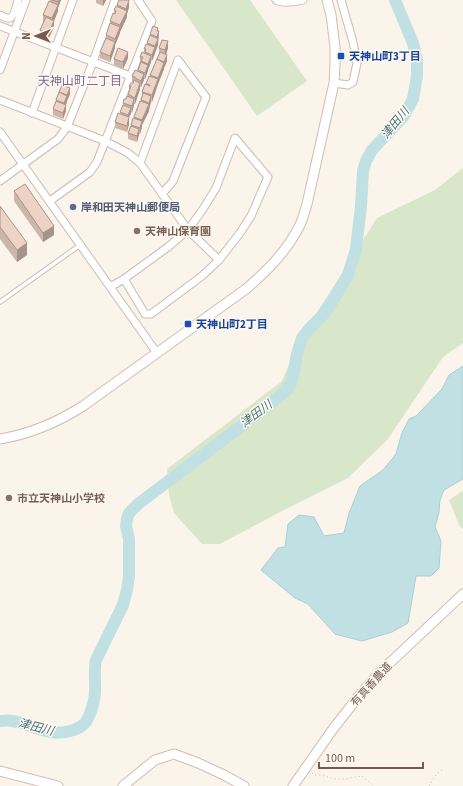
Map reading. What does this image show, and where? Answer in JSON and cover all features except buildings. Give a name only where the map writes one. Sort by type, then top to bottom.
[{"type":"street","points":[[0,15],[7,18],[13,16],[18,0]]},
{"type":"street","points":[[0,70],[26,0]]},
{"type":"street","points":[[32,113],[73,0]]},
{"type":"street","points":[[0,181],[58,139],[67,127],[93,62],[115,0]]},
{"type":"street","points":[[50,201],[90,172],[96,162],[152,21],[138,0]]},
{"type":"street","points":[[276,0],[280,2],[290,2],[301,0]]},
{"type":"street","points":[[0,439],[42,428],[72,414],[246,289],[279,258],[290,243],[301,223],[307,204],[334,83],[335,47],[331,15],[327,0]]},
{"type":"street","points":[[334,83],[348,85],[353,82],[357,63],[353,42],[341,0]]},
{"type":"street","points":[[0,26],[130,76]]},
{"type":"street","points":[[140,163],[178,60],[206,97],[173,181],[162,194]]},
{"type":"street","points":[[0,100],[105,141],[128,153],[140,163],[188,230],[219,260]]},
{"type":"street","points":[[0,132],[157,353]]},
{"type":"street","points":[[110,287],[124,279],[188,230],[216,188],[235,138],[268,177],[251,216],[219,260],[202,276],[150,314],[145,314],[124,279]]},
{"type":"street","name":"有真香農道","points":[[293,786],[333,729],[378,674],[463,594]]},
{"type":"street","points":[[123,786],[154,760],[174,754],[224,775],[244,786]]},
{"type":"street","points":[[0,771],[58,786]]},
{"type":"lane","points":[[0,302],[81,245]]},
{"type":"path","points":[[306,767],[314,775],[320,774],[339,779],[362,776],[374,786]]},
{"type":"path","points":[[430,786],[436,775],[443,769]]},
{"type":"green space","points":[[176,0],[250,0],[307,81],[257,116]]},
{"type":"green space","points":[[463,168],[463,343],[443,357],[388,439],[348,478],[220,544],[202,544],[174,513],[169,495],[167,469],[282,381],[300,339],[377,218],[435,190]]},
{"type":"green space","points":[[463,491],[463,529],[460,527],[449,500]]},
{"type":"water","points":[[463,366],[463,479],[444,490],[440,500],[439,512],[435,527],[441,541],[439,568],[431,576],[416,576],[408,623],[392,632],[362,641],[335,634],[308,604],[295,598],[261,570],[278,548],[285,547],[288,524],[299,515],[314,517],[324,536],[344,533],[349,513],[360,486],[383,470],[396,454],[402,433],[409,419],[416,416],[442,389],[449,375]]},
{"type":"waterway","name":"津田川","points":[[0,721],[17,722],[55,733],[74,730],[85,723],[91,712],[94,700],[96,660],[123,605],[127,590],[129,576],[129,539],[126,526],[129,513],[138,504],[287,390],[292,381],[297,354],[302,338],[322,316],[348,275],[356,249],[363,171],[366,161],[372,150],[403,117],[413,99],[417,76],[417,60],[413,43],[395,0]]},
{"type":"place","name":"天神山町3丁目","points":[[341,56]]},
{"type":"place","name":"岸和田天神山郵便局","points":[[73,207]]},
{"type":"place","name":"天神山保育園","points":[[137,231]]},
{"type":"place","name":"天神山町2丁目","points":[[188,324]]},
{"type":"place","name":"市立天神山小学校","points":[[9,498]]},
{"type":"district","name":"天神山町二丁目","points":[[80,81]]}]
